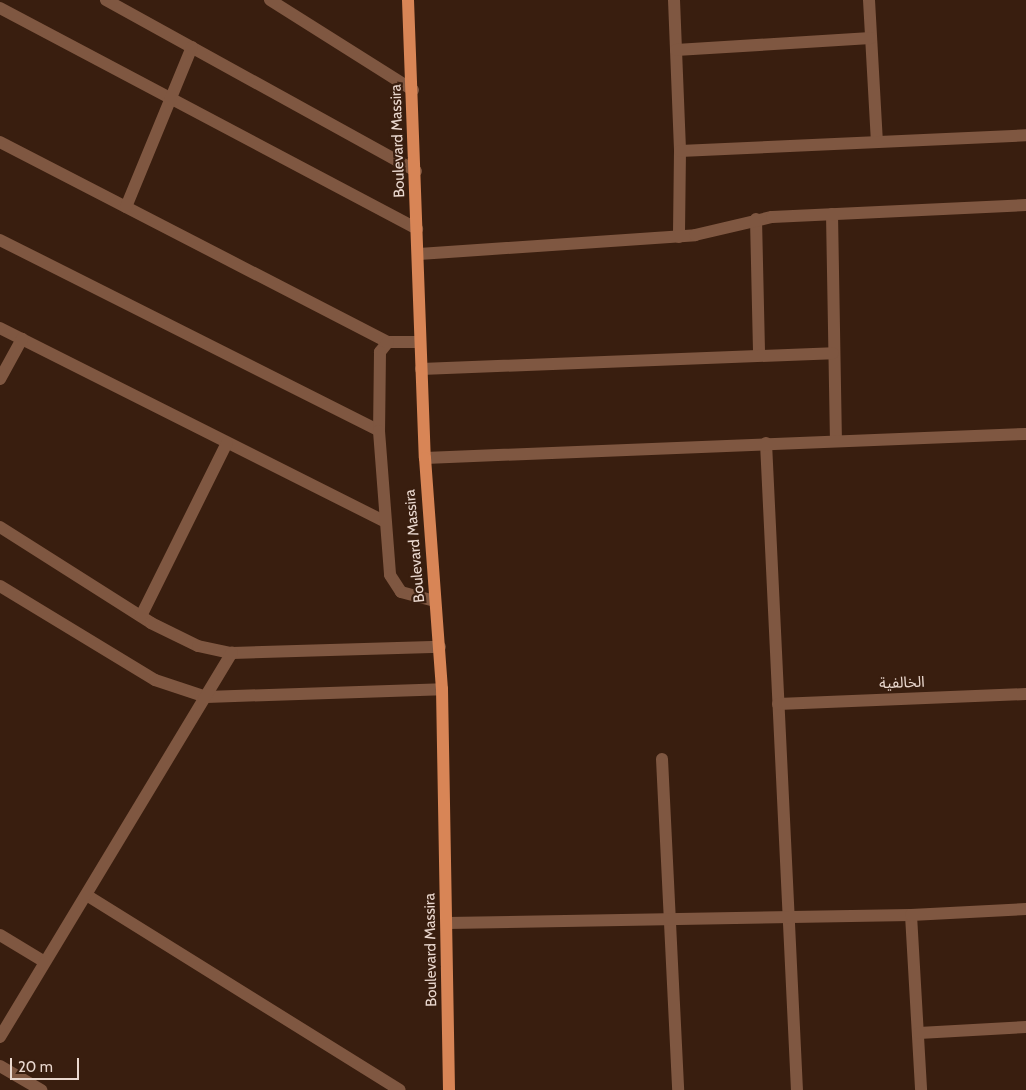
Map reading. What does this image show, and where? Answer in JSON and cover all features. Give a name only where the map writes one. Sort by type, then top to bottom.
[{"type":"main road","name":"Boulevard Massira","points":[[408,0],[413,90],[425,458],[442,689],[449,1090]]},
{"type":"street","points":[[106,0],[416,171]]},
{"type":"street","points":[[270,0],[413,90]]},
{"type":"street","points":[[674,0],[680,151],[679,237]]},
{"type":"street","points":[[869,0],[877,142]]},
{"type":"street","points":[[0,8],[417,229]]},
{"type":"street","points":[[676,50],[871,38]]},
{"type":"street","points":[[126,207],[172,100],[192,47]]},
{"type":"street","points":[[680,151],[1026,136]]},
{"type":"street","points":[[0,142],[388,342],[420,342]]},
{"type":"street","points":[[419,254],[679,237],[710,233],[756,219],[1026,205]]},
{"type":"street","points":[[832,214],[836,441]]},
{"type":"street","points":[[756,219],[758,354]]},
{"type":"street","points":[[0,240],[379,431]]},
{"type":"street","points":[[0,328],[385,522]]},
{"type":"street","points":[[0,379],[22,339]]},
{"type":"street","points":[[388,342],[380,352],[378,362],[379,431],[390,575],[401,592],[435,602]]},
{"type":"street","points":[[421,369],[758,354],[833,353]]},
{"type":"street","points":[[425,458],[1026,434]]},
{"type":"street","points":[[140,616],[227,443]]},
{"type":"street","points":[[766,443],[797,1090]]},
{"type":"street","points":[[0,527],[140,616],[198,646],[232,653],[440,647]]},
{"type":"street","points":[[0,586],[155,680],[206,697],[442,689]]},
{"type":"street","points":[[0,1037],[45,962],[88,896],[232,653]]},
{"type":"street","name":"الخالفية","points":[[778,704],[1026,694]]},
{"type":"street","points":[[662,759],[678,1090]]},
{"type":"street","points":[[88,896],[400,1090]]},
{"type":"street","points":[[447,923],[912,915],[1026,909]]},
{"type":"street","points":[[912,915],[921,1090]]},
{"type":"street","points":[[0,935],[45,962]]},
{"type":"street","points":[[919,1033],[1026,1027]]},
{"type":"street","points":[[0,1066],[41,1090]]}]
